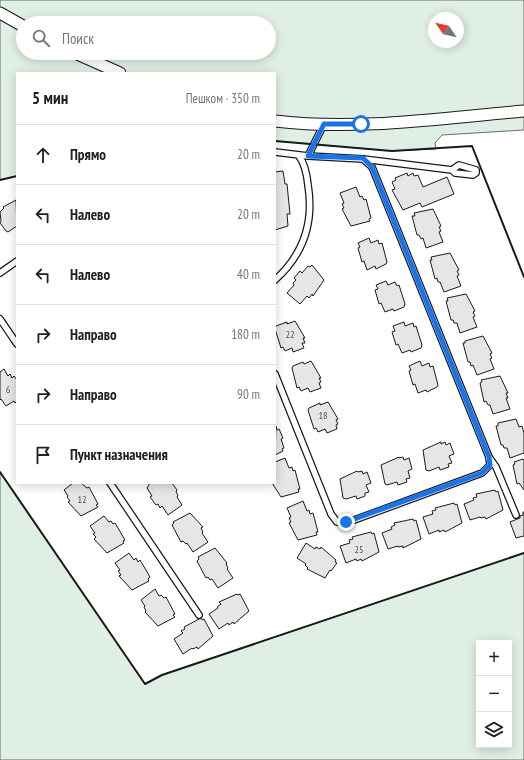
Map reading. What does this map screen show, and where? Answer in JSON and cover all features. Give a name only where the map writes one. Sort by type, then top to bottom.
[{"type":"street","points":[[0,13],[16,22]]},
{"type":"street","points":[[91,60],[118,72]]},
{"type":"street","points":[[276,120],[304,124],[361,124],[524,111]]},
{"type":"lane","points":[[308,156],[324,124]]},
{"type":"lane","points":[[276,152],[299,156],[363,158],[452,170]]},
{"type":"lane","points":[[276,279],[289,266],[301,248],[308,227],[311,211],[307,177],[302,160],[299,156]]},
{"type":"lane","points":[[363,158],[372,167],[489,457],[496,467],[516,515]]},
{"type":"lane","points":[[0,273],[16,262]]},
{"type":"lane","points":[[0,319],[16,343]]},
{"type":"lane","points":[[276,376],[331,514],[337,522],[346,522],[482,473],[490,465],[489,457]]},
{"type":"lane","points":[[111,484],[199,615]]},
{"type":"green space","points":[[0,0],[524,0],[524,130],[442,135],[435,143],[436,149],[392,151],[276,141],[276,72],[16,72],[16,176],[0,180]]},
{"type":"green space","points":[[0,472],[145,684],[162,675],[524,553],[524,760],[0,760]]},
{"type":"building","points":[[283,171],[285,184],[287,184],[290,214],[287,214],[288,226],[276,230],[276,172]]},
{"type":"building","points":[[407,173],[408,176],[413,173],[414,176],[418,175],[423,187],[447,177],[454,194],[422,207],[420,203],[403,210],[392,190],[395,189],[392,182],[396,180],[395,178]]},
{"type":"building","points":[[356,187],[360,197],[362,196],[364,200],[366,199],[371,218],[369,219],[370,221],[351,226],[342,209],[344,208],[342,204],[344,203],[340,193]]},
{"type":"building","points":[[16,200],[16,227],[8,232],[0,223],[0,212],[4,208],[3,207]]},
{"type":"building","points":[[433,209],[441,226],[439,227],[441,231],[439,232],[443,242],[426,248],[423,238],[421,239],[419,235],[417,235],[412,216],[415,216],[414,213]]},
{"type":"building","points":[[369,238],[371,243],[378,240],[379,244],[382,243],[387,262],[376,269],[375,266],[367,270],[364,261],[362,262],[358,243]]},
{"type":"building","points":[[450,253],[459,270],[457,271],[459,275],[457,276],[461,286],[444,292],[440,282],[438,282],[437,278],[435,279],[430,260],[432,260],[431,257]]},
{"type":"building","points":[[312,265],[324,280],[313,296],[312,294],[309,298],[307,296],[300,304],[287,293],[294,285],[293,283],[296,280],[294,278],[300,271],[302,273],[308,266],[310,267]]},
{"type":"building","points":[[386,281],[388,285],[395,282],[397,286],[399,285],[405,304],[404,307],[394,311],[393,309],[385,312],[381,303],[379,304],[375,290],[378,289],[376,285]]},
{"type":"building","points":[[466,294],[475,311],[473,312],[475,316],[473,317],[477,327],[460,333],[457,323],[454,323],[453,320],[451,320],[446,301],[448,301],[447,298]]},
{"type":"building","points":[[295,321],[305,338],[303,338],[305,343],[302,343],[304,348],[293,352],[292,348],[285,351],[283,347],[281,348],[276,332],[276,326],[287,322],[287,324]]},
{"type":"building","points":[[404,322],[405,326],[413,323],[414,327],[416,326],[422,345],[421,348],[411,352],[410,350],[402,353],[398,344],[396,345],[392,332],[395,331],[393,326]]},
{"type":"building","points":[[483,336],[492,353],[490,354],[492,358],[490,359],[494,369],[477,375],[473,365],[471,366],[470,362],[468,362],[463,343],[465,343],[465,341]]},
{"type":"building","points":[[311,361],[321,378],[319,378],[321,382],[319,383],[321,388],[310,392],[308,388],[301,391],[299,387],[297,388],[292,368],[293,366],[303,362],[304,364]]},
{"type":"building","points":[[420,361],[422,366],[429,363],[430,367],[433,366],[438,385],[427,392],[426,390],[418,393],[415,384],[413,385],[409,366]]},
{"type":"building","points":[[4,369],[8,376],[10,374],[12,378],[14,376],[16,379],[16,402],[15,403],[14,401],[6,406],[1,399],[0,400],[0,372]]},
{"type":"building","points":[[500,376],[508,393],[506,393],[508,398],[506,398],[510,409],[493,414],[490,405],[488,405],[486,401],[484,402],[480,383],[482,382],[481,380]]},
{"type":"building","points":[[328,402],[338,419],[336,420],[338,424],[336,425],[337,429],[327,433],[325,429],[318,432],[316,428],[314,429],[308,410],[309,408],[320,403],[320,405]]},
{"type":"building","points":[[516,419],[519,427],[522,426],[524,433],[524,453],[510,458],[507,448],[504,448],[503,445],[501,445],[496,426],[498,426],[498,423]]},
{"type":"building","points":[[276,426],[283,438],[281,439],[284,448],[282,449],[283,451],[276,454]]},
{"type":"building","points":[[441,442],[441,444],[445,442],[446,445],[450,443],[454,454],[449,456],[452,463],[448,464],[449,467],[440,470],[439,467],[429,471],[426,470],[423,450]]},
{"type":"building","points":[[399,457],[403,457],[404,460],[409,458],[412,469],[408,471],[410,478],[406,479],[407,482],[398,485],[397,482],[387,485],[385,484],[381,465]]},
{"type":"building","points":[[285,458],[289,468],[292,467],[293,471],[295,470],[300,489],[298,489],[299,492],[281,497],[273,484],[276,484],[276,462]]},
{"type":"building","points":[[523,459],[524,490],[519,483],[517,484],[513,465],[515,464],[514,462]]},
{"type":"building","points":[[357,471],[362,471],[363,474],[367,472],[371,483],[366,485],[369,492],[365,493],[365,496],[357,499],[356,496],[346,499],[343,498],[340,479]]},
{"type":"building","points":[[72,484],[82,484],[87,488],[89,487],[98,504],[96,505],[98,507],[81,516],[68,502],[70,501],[64,490]]},
{"type":"building","points":[[149,484],[173,484],[177,490],[177,497],[182,505],[168,515],[162,506],[160,508],[158,504],[156,505],[150,497],[152,496],[147,488]]},
{"type":"building","points":[[495,490],[496,492],[498,491],[503,510],[486,519],[485,517],[480,517],[470,520],[464,504],[474,500],[473,498],[477,497],[476,494]]},
{"type":"building","points":[[303,501],[307,511],[309,510],[310,514],[313,513],[318,532],[316,532],[317,535],[298,540],[289,523],[291,522],[289,518],[291,517],[287,508]]},
{"type":"building","points":[[454,503],[455,505],[457,504],[462,523],[445,532],[444,530],[439,532],[439,530],[429,534],[423,517],[433,514],[432,511],[436,510],[435,508]]},
{"type":"building","points":[[523,512],[524,536],[516,538],[510,522],[520,518],[520,516],[523,515]]},
{"type":"building","points":[[190,513],[203,527],[201,528],[202,533],[208,542],[193,552],[187,543],[186,544],[183,541],[181,542],[172,525],[174,523],[173,522]]},
{"type":"building","points":[[104,516],[109,522],[111,521],[113,524],[115,523],[125,540],[123,541],[124,543],[107,553],[94,539],[96,537],[93,534],[95,533],[90,526]]},
{"type":"building","points":[[413,519],[414,521],[416,520],[421,539],[403,548],[403,546],[398,546],[388,549],[382,533],[392,529],[391,527],[395,525],[394,523]]},
{"type":"building","points":[[371,532],[372,534],[374,533],[379,552],[362,561],[361,559],[357,561],[356,559],[346,563],[340,546],[350,543],[349,540],[353,539],[352,537]]},
{"type":"building","points":[[306,543],[315,549],[316,547],[320,549],[321,547],[336,560],[335,562],[337,563],[325,578],[307,569],[306,564],[297,558]]},
{"type":"building","points":[[215,548],[227,563],[227,569],[233,578],[218,588],[212,579],[210,580],[208,577],[206,578],[197,561],[199,559],[198,557]]},
{"type":"building","points":[[129,553],[134,560],[136,558],[138,562],[140,560],[150,577],[148,579],[149,581],[132,590],[119,576],[121,575],[118,571],[120,570],[115,563]]},
{"type":"building","points":[[155,589],[159,596],[161,595],[164,598],[166,597],[175,614],[173,615],[175,617],[158,626],[145,612],[145,606],[141,600]]},
{"type":"building","points":[[240,594],[249,611],[234,624],[233,622],[229,625],[228,623],[219,629],[209,614],[218,608],[217,607],[221,604],[219,602]]},
{"type":"building","points":[[201,618],[202,620],[204,619],[213,636],[198,649],[197,647],[192,648],[183,654],[174,639],[183,633],[181,631],[185,629],[184,627]]},
{"type":"wall","points":[[276,141],[392,151],[472,146],[524,277]]},
{"type":"wall","points":[[0,180],[16,176]]},
{"type":"wall","points":[[0,472],[145,684],[162,675],[524,553]]},
{"type":"route","points":[[346,522],[482,473],[487,470],[490,465],[489,457],[372,167],[363,158],[308,156],[324,124],[361,124]]}]
